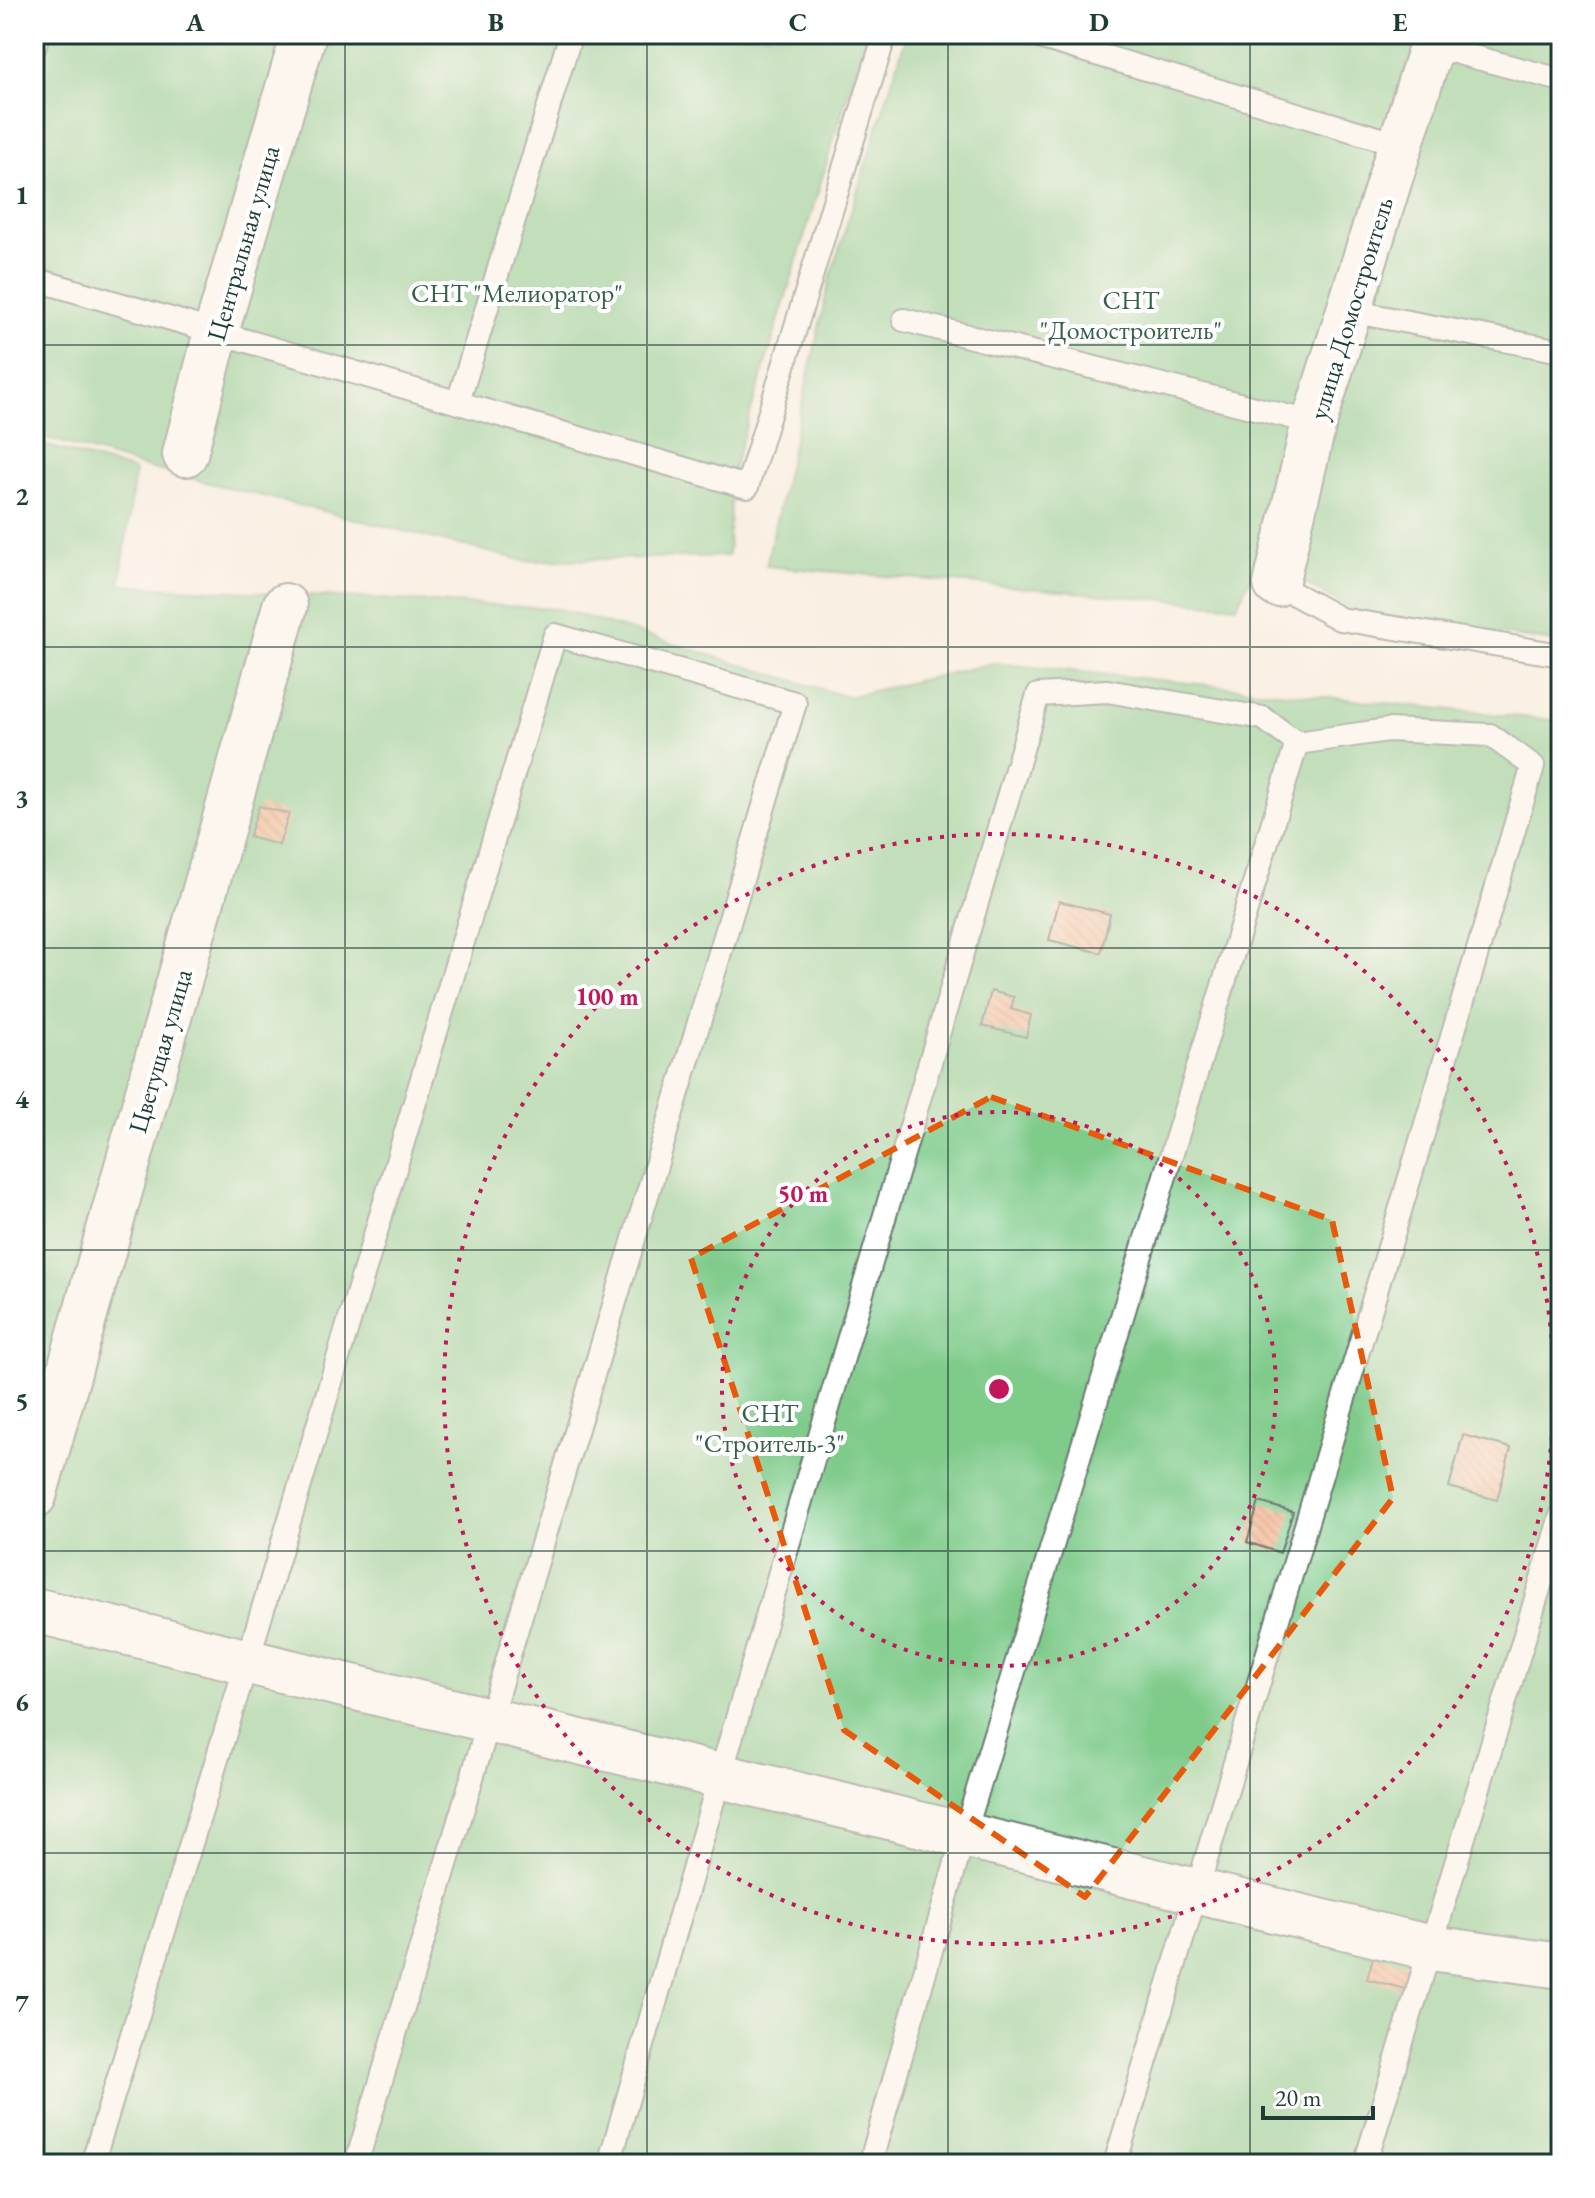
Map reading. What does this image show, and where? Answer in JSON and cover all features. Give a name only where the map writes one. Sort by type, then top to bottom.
[{"type":"street","name":"Центральная улица","points":[[185,454],[216,332],[304,34]]},
{"type":"street","name":"улица Домостроитель","points":[[1276,584],[1314,423],[1434,40]]},
{"type":"street","name":"Цветущая улица","points":[[34,1496],[285,606]]},
{"type":"street","points":[[34,1610],[1431,1948],[1561,1966]]},
{"type":"lane","points":[[34,48],[38,34]]},
{"type":"lane","points":[[458,402],[571,34]]},
{"type":"lane","points":[[34,279],[747,487],[885,34]]},
{"type":"lane","points":[[1029,34],[1401,145]]},
{"type":"lane","points":[[1434,40],[1561,80]]},
{"type":"lane","points":[[1350,311],[1561,351]]},
{"type":"lane","points":[[904,320],[1314,423]]},
{"type":"lane","points":[[1276,584],[1340,619],[1561,655]]},
{"type":"lane","points":[[92,2164],[247,1662],[555,635],[795,703],[356,2164]]},
{"type":"lane","points":[[609,2164],[1038,695],[1107,691],[1263,718],[1297,743],[1388,730],[1490,735],[1533,766],[1115,2164]]},
{"type":"lane","points":[[870,2164],[964,1835],[1297,743]]},
{"type":"lane","points":[[1365,2164],[1561,1516]]},
{"type":"highlighted area","points":[[991,1097],[1332,1220],[1393,1498],[1085,1897],[844,1730],[691,1258]]},
{"type":"green space","name":"СНТ \"Мелиоратор\"","points":[[34,34],[866,34],[732,473],[728,556],[524,561],[145,467],[34,434]]},
{"type":"green space","name":"СНТ \"Домостроитель\"","points":[[907,34],[1561,34],[1561,643],[1357,612],[1297,579],[1254,570],[1237,606],[766,566],[830,278]]},
{"type":"green space","name":"СНТ \"Строитель-3\"","points":[[34,442],[135,471],[120,585],[560,609],[847,697],[994,663],[1561,721],[1561,2164],[34,2164]]},
{"type":"building","points":[[259,806],[289,814],[279,845],[249,837]]},
{"type":"building","points":[[1059,901],[1110,914],[1101,953],[1049,940]]},
{"type":"building","points":[[991,991],[1014,997],[1011,1009],[1031,1015],[1026,1037],[982,1026]]},
{"type":"building","points":[[1463,1435],[1511,1448],[1497,1500],[1449,1487]]},
{"type":"building","points":[[1259,1502],[1293,1512],[1280,1553],[1247,1542]]},
{"type":"building","points":[[1374,1954],[1416,1966],[1409,1990],[1367,1979]]}]
